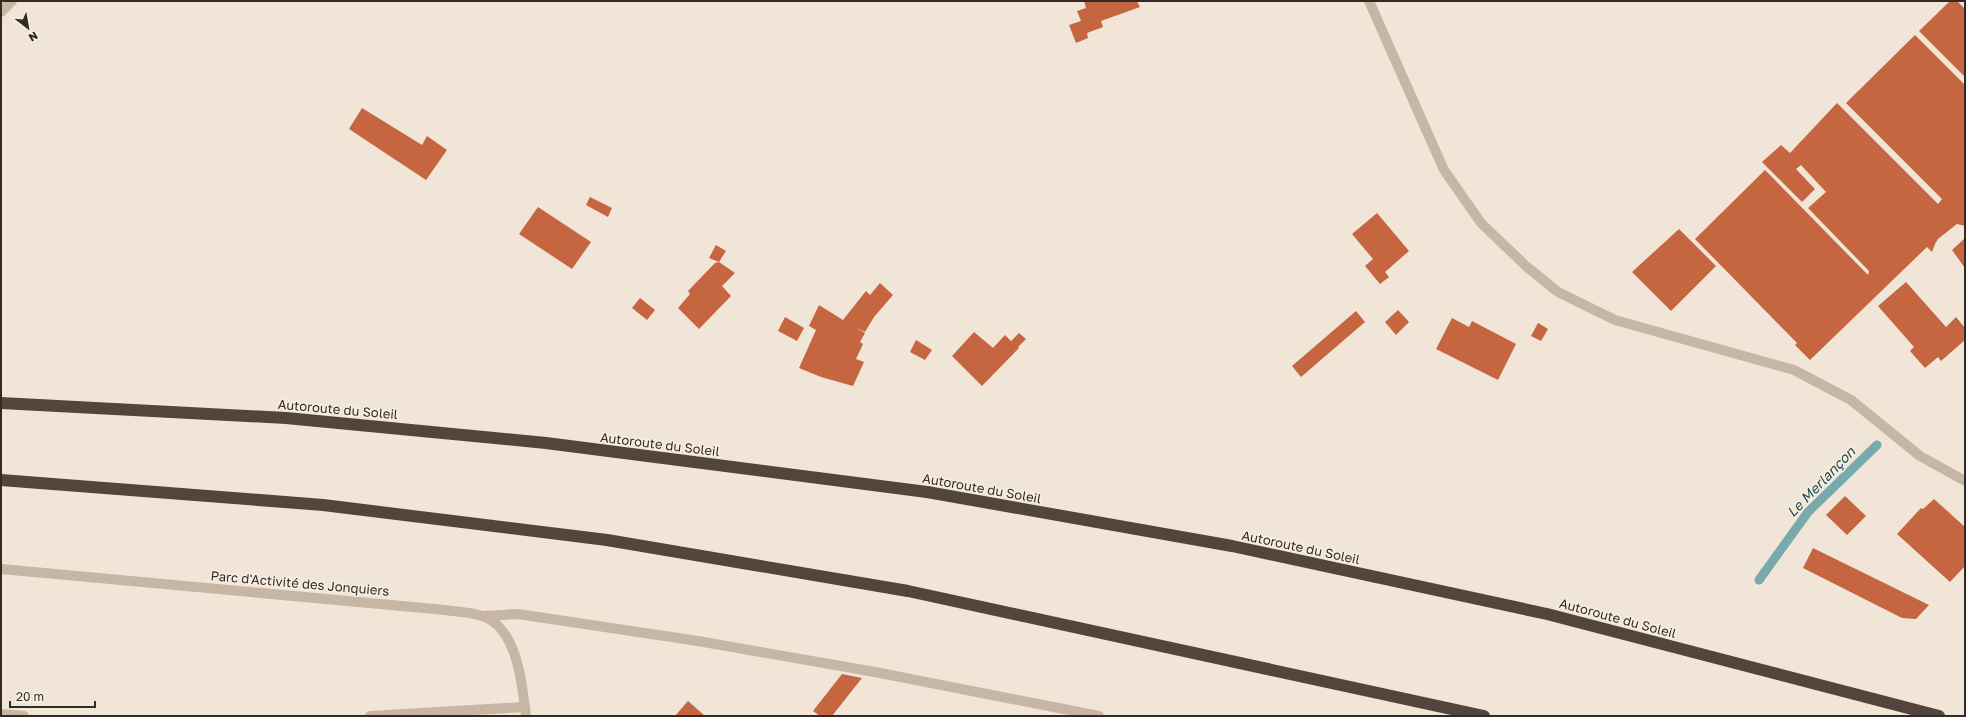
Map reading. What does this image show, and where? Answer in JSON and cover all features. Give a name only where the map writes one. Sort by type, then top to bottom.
[{"type":"highway","name":"Autoroute du Soleil","points":[[1,402],[302,419],[546,443],[927,492],[1232,546],[1547,614],[1940,716]]},
{"type":"highway","points":[[1,480],[323,506],[607,540],[908,591],[1484,716]]},
{"type":"street","points":[[1,12],[12,1]]},
{"type":"street","points":[[1369,1],[1444,170],[1481,223],[1527,267],[1558,292],[1615,320],[1794,370],[1851,400],[1920,456],[1965,481]]},
{"type":"street","name":"Parc d'Activité des Jonquiers","points":[[1,569],[445,610],[484,616],[499,626],[509,640],[521,680],[526,712]]},
{"type":"street","points":[[484,616],[518,614],[698,641],[875,672],[1099,716]]},
{"type":"street","points":[[370,716],[526,712]]},
{"type":"street","points":[[1,714],[24,716]]},
{"type":"building","points":[[1084,1],[1137,1],[1140,7],[1101,21],[1103,27],[1087,33],[1088,38],[1076,43],[1069,25],[1081,21],[1077,11],[1086,8]]},
{"type":"building","points":[[1950,1],[1957,1],[1965,9],[1965,77],[1919,31]]},
{"type":"building","points":[[1915,35],[1965,85],[1965,226],[1957,224],[1938,239],[1932,252],[1927,247],[1810,360],[1795,345],[1797,343],[1695,239],[1765,170],[1868,275],[1869,271],[1808,208],[1826,192],[1801,165],[1796,169],[1815,189],[1802,202],[1762,162],[1781,145],[1790,153],[1837,103],[1938,204],[1942,199],[1846,103]]},
{"type":"building","points":[[362,108],[422,145],[427,136],[447,150],[426,180],[349,129]]},
{"type":"building","points":[[590,197],[612,208],[608,217],[586,205]]},
{"type":"building","points":[[538,207],[591,242],[572,269],[519,234]]},
{"type":"building","points":[[1377,213],[1409,251],[1385,272],[1389,277],[1380,284],[1365,266],[1373,259],[1352,234]]},
{"type":"building","points":[[1679,229],[1716,266],[1671,311],[1632,272]]},
{"type":"building","points":[[1965,238],[1965,268],[1952,250]]},
{"type":"building","points":[[716,245],[726,251],[719,262],[709,258]]},
{"type":"building","points":[[719,262],[735,273],[722,286],[731,296],[699,329],[678,308],[690,294],[688,291],[715,263]]},
{"type":"building","points":[[1906,282],[1946,327],[1956,317],[1965,328],[1965,340],[1941,361],[1938,357],[1925,368],[1910,351],[1914,347],[1878,306]]},
{"type":"building","points":[[880,283],[893,295],[874,317],[865,332],[855,327],[865,333],[860,342],[863,344],[856,359],[864,362],[853,386],[821,377],[799,368],[816,330],[809,326],[819,305],[843,320],[866,291],[870,295]]},
{"type":"building","points":[[640,298],[655,310],[647,320],[632,308]]},
{"type":"building","points":[[1398,310],[1409,322],[1396,335],[1385,322]]},
{"type":"building","points":[[1356,311],[1365,322],[1301,377],[1292,366]]},
{"type":"building","points":[[785,317],[804,328],[797,341],[778,331]]},
{"type":"building","points":[[1452,318],[1469,327],[1472,321],[1516,344],[1498,380],[1436,349]]},
{"type":"building","points":[[1538,323],[1548,329],[1541,341],[1531,336]]},
{"type":"building","points":[[974,332],[993,348],[1005,335],[1011,341],[1019,333],[1026,339],[982,386],[952,356]]},
{"type":"building","points":[[916,340],[932,350],[925,360],[910,352]]},
{"type":"building","points":[[1845,496],[1866,516],[1847,535],[1826,515]]},
{"type":"building","points":[[1934,499],[1965,527],[1965,566],[1950,582],[1897,534],[1921,508],[1923,509]]},
{"type":"building","points":[[1813,548],[1929,605],[1916,619],[1902,618],[1803,568]]},
{"type":"building","points":[[842,674],[862,678],[832,716],[820,716],[813,711]]},
{"type":"building","points":[[688,701],[705,716],[675,716]]},
{"type":"waterway","name":"Le Merlançon","points":[[1759,580],[1808,512],[1877,445]]}]
